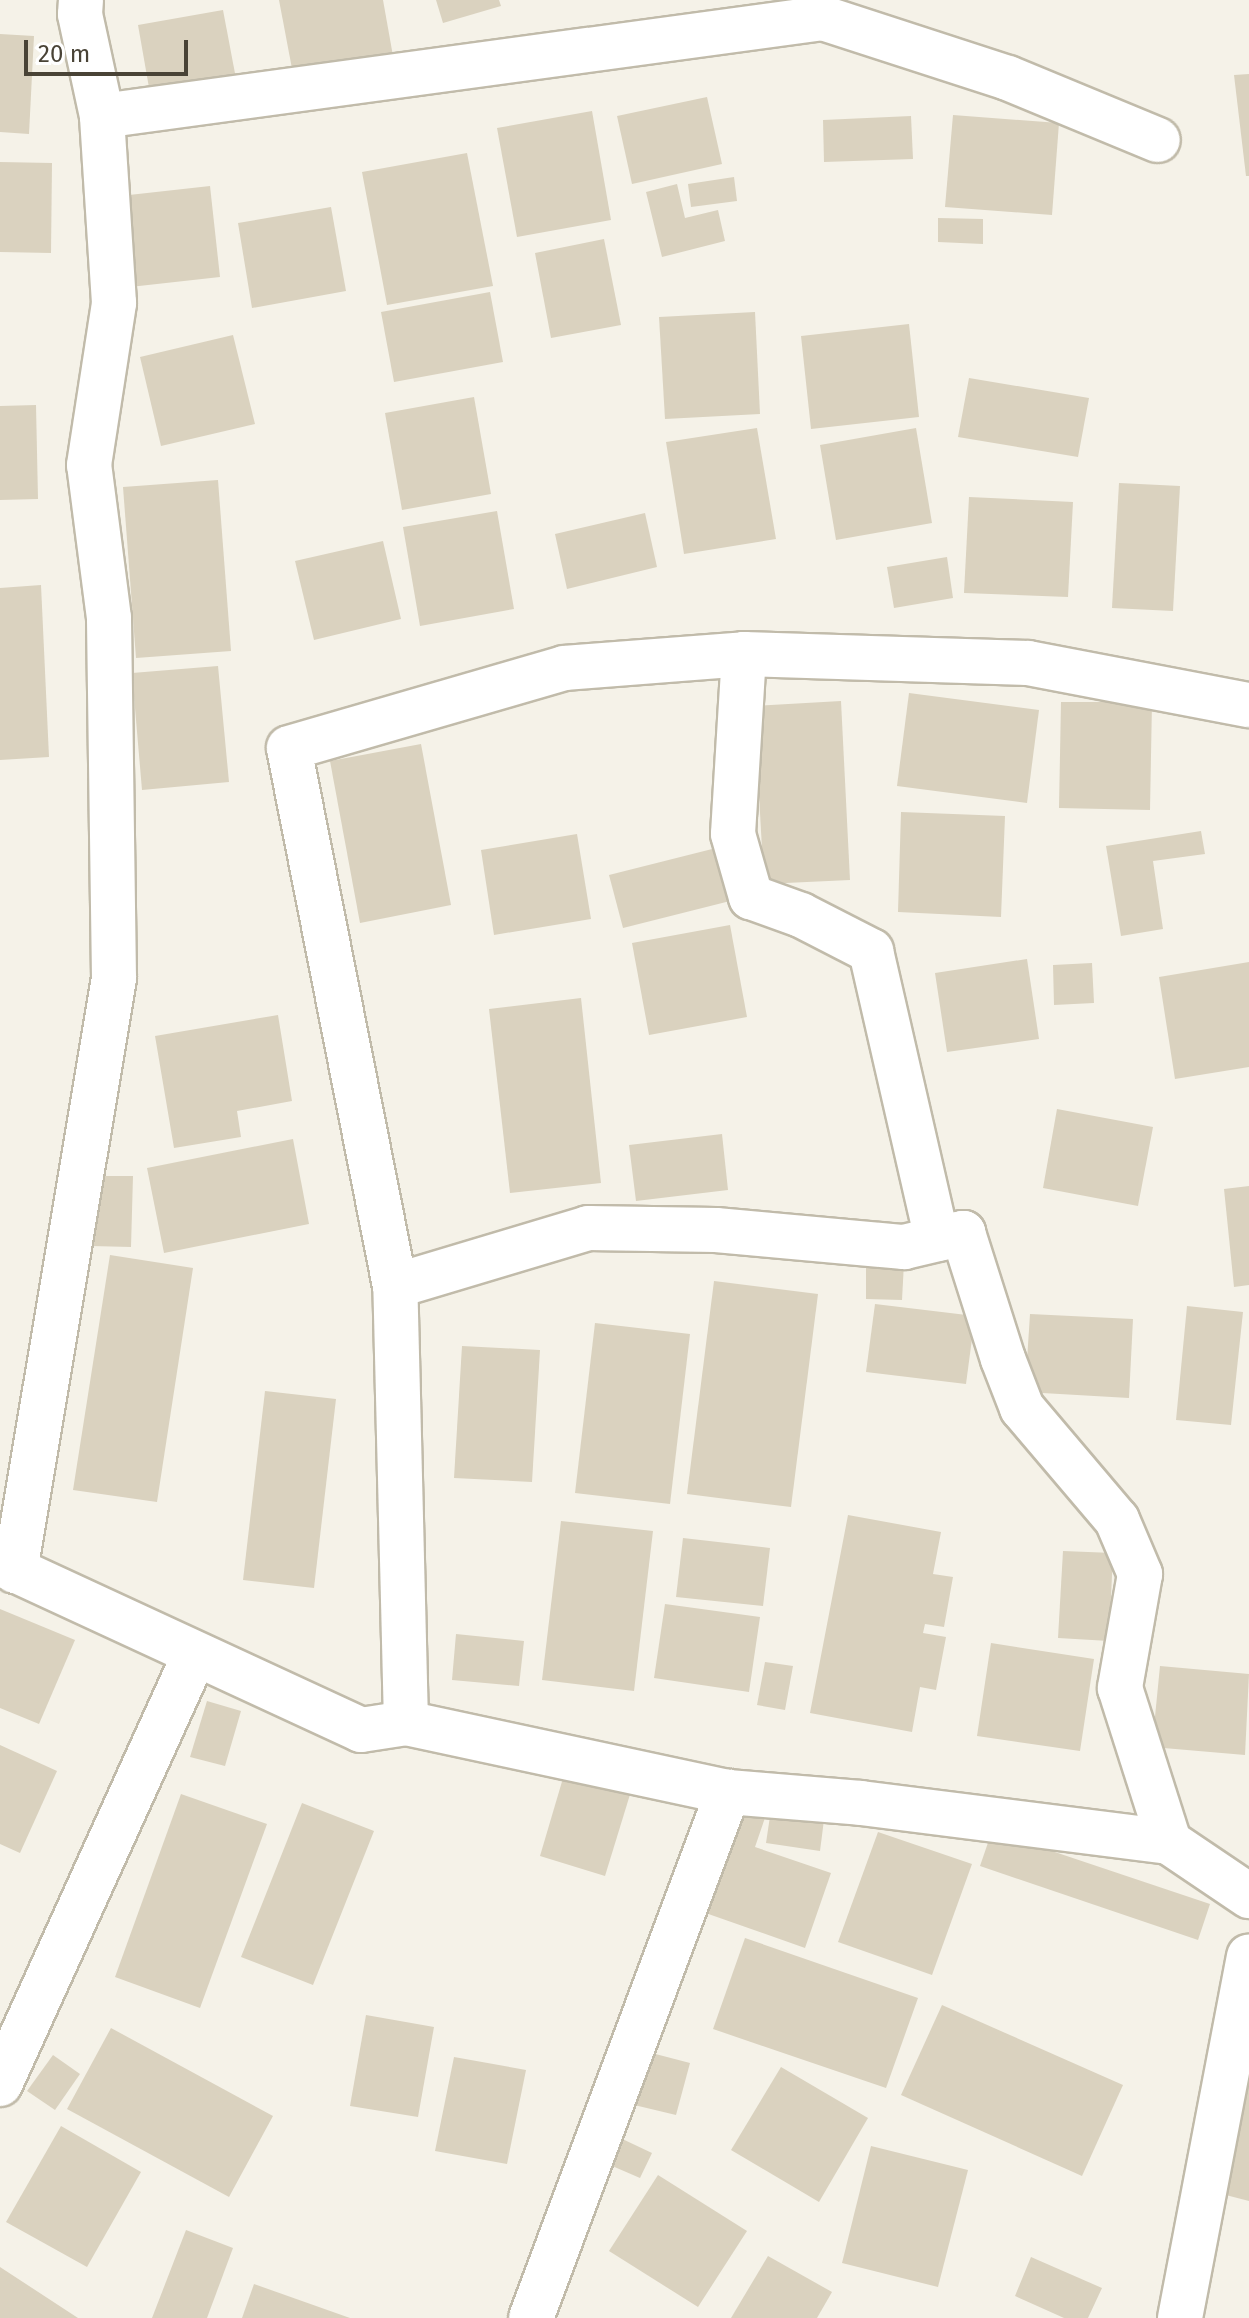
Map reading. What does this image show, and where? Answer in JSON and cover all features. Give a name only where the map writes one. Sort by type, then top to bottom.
[{"type":"street","points":[[81,0],[80,14],[102,116],[114,303],[89,465],[109,618],[114,978],[8,1567],[361,1730],[406,1723],[728,1792],[861,1803],[1169,1842],[1249,1896]]},
{"type":"street","points":[[102,116],[823,18],[1008,78],[1158,140]]},
{"type":"street","points":[[406,1723],[395,1286],[289,748],[564,668],[744,654],[1028,663],[1249,705]]},
{"type":"street","points":[[744,654],[733,834],[751,897],[801,915],[871,951],[937,1239],[963,1233]]},
{"type":"street","points":[[395,1286],[588,1228],[716,1230],[904,1247],[963,1233]]},
{"type":"street","points":[[963,1233],[1022,1408],[1117,1520],[1140,1574],[1120,1688],[1169,1842]]},
{"type":"street","points":[[0,2084],[195,1655]]},
{"type":"street","points":[[531,2318],[728,1792]]},
{"type":"street","points":[[1180,2318],[1249,1957]]},
{"type":"building","points":[[279,0],[383,0],[393,56],[293,74]]},
{"type":"building","points":[[436,0],[499,0],[501,6],[443,23]]},
{"type":"building","points":[[223,10],[237,84],[151,99],[138,25]]},
{"type":"building","points":[[0,34],[34,36],[29,134],[0,132]]},
{"type":"building","points":[[1249,74],[1249,176],[1246,176],[1234,75]]},
{"type":"building","points":[[707,97],[722,164],[632,184],[617,116]]},
{"type":"building","points":[[592,111],[611,220],[517,237],[497,128]]},
{"type":"building","points":[[953,115],[1059,123],[1052,215],[945,207]]},
{"type":"building","points":[[911,116],[913,159],[824,162],[823,120]]},
{"type":"building","points":[[467,153],[493,286],[387,305],[362,172]]},
{"type":"building","points":[[0,162],[52,163],[51,253],[0,252]]},
{"type":"building","points":[[734,177],[737,201],[691,207],[688,184]]},
{"type":"building","points":[[677,184],[685,218],[718,210],[725,241],[662,257],[646,192]]},
{"type":"building","points":[[210,186],[220,277],[130,287],[120,196]]},
{"type":"building","points":[[331,207],[346,291],[252,308],[238,223]]},
{"type":"building","points":[[938,218],[983,219],[983,244],[938,242]]},
{"type":"building","points":[[604,239],[621,325],[551,338],[535,253]]},
{"type":"building","points":[[490,292],[503,362],[394,382],[381,312]]},
{"type":"building","points":[[755,312],[760,414],[665,419],[659,317]]},
{"type":"building","points":[[909,324],[919,417],[811,429],[801,336]]},
{"type":"building","points":[[233,335],[255,424],[161,446],[140,357]]},
{"type":"building","points":[[969,378],[1089,398],[1078,457],[958,437]]},
{"type":"building","points":[[474,397],[491,494],[402,510],[385,413]]},
{"type":"building","points":[[36,405],[38,499],[0,500],[0,406]]},
{"type":"building","points":[[757,428],[776,539],[684,554],[666,442]]},
{"type":"building","points":[[916,428],[932,523],[836,540],[820,445]]},
{"type":"building","points":[[218,480],[231,651],[136,658],[123,487]]},
{"type":"building","points":[[1119,483],[1180,486],[1173,611],[1112,608]]},
{"type":"building","points":[[969,497],[1073,502],[1068,597],[964,593]]},
{"type":"building","points":[[497,511],[514,609],[420,626],[403,527]]},
{"type":"building","points":[[645,513],[657,567],[567,589],[555,534]]},
{"type":"building","points":[[383,541],[401,619],[314,640],[295,561]]},
{"type":"building","points":[[947,557],[953,598],[894,608],[887,567]]},
{"type":"building","points":[[41,585],[49,757],[0,760],[0,588]]},
{"type":"building","points":[[218,666],[229,782],[142,790],[132,673]]},
{"type":"building","points":[[909,693],[1039,710],[1027,803],[897,786]]},
{"type":"building","points":[[841,701],[850,880],[764,884],[754,706]]},
{"type":"building","points":[[1061,702],[1152,702],[1150,810],[1059,808]]},
{"type":"building","points":[[421,744],[451,905],[360,923],[330,761]]},
{"type":"building","points":[[901,812],[1005,816],[1001,917],[898,912]]},
{"type":"building","points":[[1201,831],[1205,854],[1153,861],[1163,929],[1121,936],[1106,846]]},
{"type":"building","points":[[577,834],[591,919],[494,935],[481,850]]},
{"type":"building","points":[[728,845],[742,898],[623,928],[609,875]]},
{"type":"building","points":[[730,925],[747,1017],[649,1035],[632,943]]},
{"type":"building","points":[[1027,959],[1039,1039],[947,1052],[935,973]]},
{"type":"building","points":[[1249,962],[1249,1067],[1175,1079],[1159,977]]},
{"type":"building","points":[[1092,963],[1094,1003],[1054,1005],[1053,965]]},
{"type":"building","points":[[581,998],[601,1183],[510,1193],[489,1009]]},
{"type":"building","points":[[278,1015],[292,1101],[237,1111],[241,1137],[174,1148],[155,1036]]},
{"type":"building","points":[[1057,1109],[1153,1127],[1138,1206],[1043,1188]]},
{"type":"building","points":[[722,1134],[728,1190],[636,1201],[629,1145]]},
{"type":"building","points":[[293,1139],[309,1224],[164,1253],[147,1168]]},
{"type":"building","points":[[93,1176],[133,1176],[131,1247],[91,1246]]},
{"type":"building","points":[[1249,1186],[1249,1285],[1234,1287],[1224,1189]]},
{"type":"building","points":[[110,1255],[193,1268],[157,1502],[73,1490]]},
{"type":"building","points":[[866,1263],[904,1263],[902,1300],[866,1299]]},
{"type":"building","points":[[714,1281],[818,1294],[791,1507],[687,1494]]},
{"type":"building","points":[[875,1304],[975,1316],[966,1384],[866,1372]]},
{"type":"building","points":[[1187,1306],[1243,1312],[1231,1425],[1176,1420]]},
{"type":"building","points":[[1030,1314],[1133,1319],[1129,1398],[1025,1392]]},
{"type":"building","points":[[595,1323],[690,1334],[670,1504],[575,1493]]},
{"type":"building","points":[[462,1346],[540,1350],[532,1482],[454,1478]]},
{"type":"building","points":[[265,1391],[336,1399],[314,1588],[243,1580]]},
{"type":"building","points":[[848,1515],[941,1532],[933,1574],[953,1577],[944,1627],[925,1624],[923,1633],[946,1637],[936,1690],[920,1687],[912,1732],[810,1713]]},
{"type":"building","points":[[561,1521],[653,1531],[634,1691],[542,1680]]},
{"type":"building","points":[[683,1538],[770,1548],[763,1606],[676,1597]]},
{"type":"building","points":[[1063,1551],[1113,1553],[1109,1641],[1058,1638]]},
{"type":"building","points":[[665,1604],[760,1617],[749,1692],[654,1678]]},
{"type":"building","points":[[0,1609],[75,1640],[39,1724],[0,1708]]},
{"type":"building","points":[[456,1634],[524,1641],[519,1686],[452,1680]]},
{"type":"building","points":[[991,1643],[1094,1659],[1080,1751],[977,1736]]},
{"type":"building","points":[[765,1662],[793,1666],[785,1710],[757,1705]]},
{"type":"building","points":[[1160,1666],[1249,1674],[1245,1755],[1152,1747]]},
{"type":"building","points":[[207,1701],[241,1711],[225,1766],[190,1757]]},
{"type":"building","points":[[0,1745],[57,1771],[20,1853],[0,1844]]},
{"type":"building","points":[[566,1768],[632,1788],[605,1876],[540,1856]]},
{"type":"building","points":[[181,1794],[267,1824],[200,2008],[115,1977]]},
{"type":"building","points":[[737,1795],[769,1806],[755,1847],[831,1873],[805,1948],[697,1910]]},
{"type":"building","points":[[302,1803],[374,1831],[313,1985],[241,1957]]},
{"type":"building","points":[[772,1803],[825,1812],[820,1851],[766,1843]]},
{"type":"building","points":[[992,1831],[1210,1904],[1198,1940],[980,1866]]},
{"type":"building","points":[[878,1832],[972,1864],[932,1975],[838,1942]]},
{"type":"building","points":[[745,1938],[918,1998],[886,2088],[713,2029]]},
{"type":"building","points":[[942,2005],[1123,2085],[1082,2176],[901,2095]]},
{"type":"building","points":[[366,2015],[434,2027],[418,2117],[350,2106]]},
{"type":"building","points":[[111,2028],[273,2116],[229,2197],[67,2109]]},
{"type":"building","points":[[644,2051],[690,2063],[676,2115],[630,2104]]},
{"type":"building","points":[[53,2055],[80,2074],[55,2110],[27,2091]]},
{"type":"building","points":[[454,2057],[526,2070],[507,2164],[435,2151]]},
{"type":"building","points":[[781,2067],[868,2118],[819,2202],[731,2150]]},
{"type":"building","points":[[1249,2085],[1249,2201],[1218,2193]]},
{"type":"building","points":[[61,2126],[141,2172],[87,2267],[6,2222]]},
{"type":"building","points":[[616,2136],[652,2153],[640,2178],[603,2162]]},
{"type":"building","points":[[871,2146],[968,2170],[938,2287],[842,2263]]},
{"type":"building","points":[[658,2175],[747,2231],[698,2307],[609,2251]]},
{"type":"building","points":[[186,2230],[233,2248],[207,2318],[152,2318]]},
{"type":"building","points":[[768,2256],[832,2292],[817,2318],[731,2318]]},
{"type":"building","points":[[1031,2257],[1102,2288],[1088,2318],[1064,2318],[1015,2296]]},
{"type":"building","points":[[0,2267],[78,2318],[0,2318]]},
{"type":"building","points":[[254,2284],[350,2318],[242,2318]]}]
